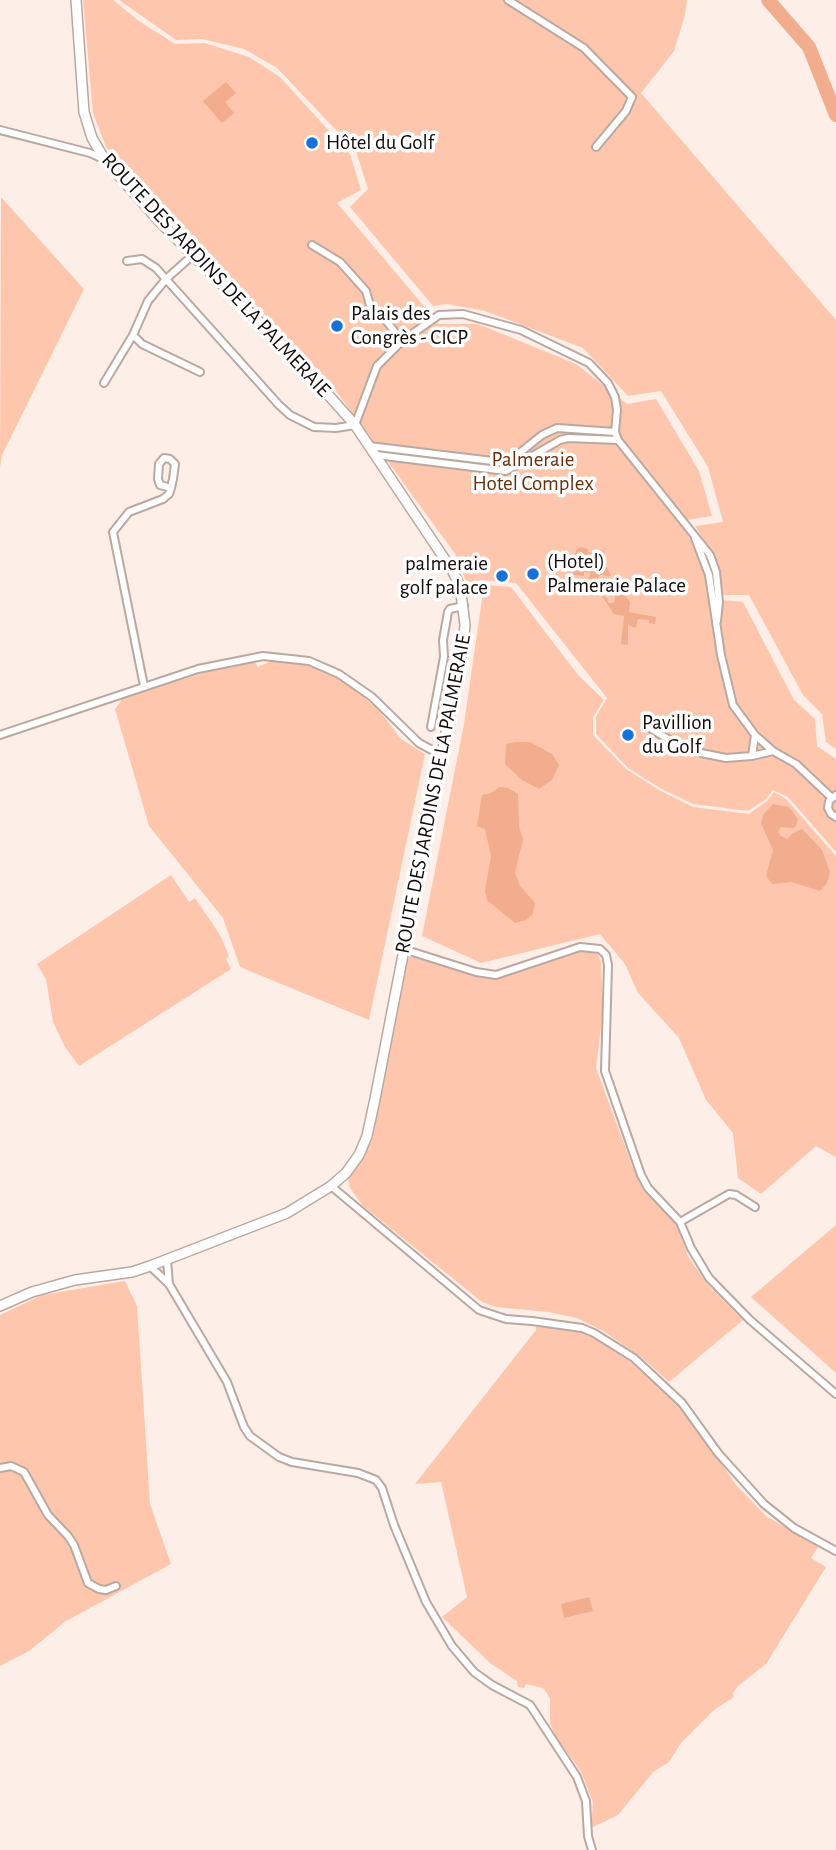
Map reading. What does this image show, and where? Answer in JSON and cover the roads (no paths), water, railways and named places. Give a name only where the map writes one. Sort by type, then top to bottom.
[{"type":"street","name":"ROUTE DES JARDINS DE LA PALMERAIE","points":[[0,1306],[32,1292],[75,1280],[132,1272],[287,1213],[331,1185],[352,1164],[367,1136],[462,651],[464,606],[453,570],[355,425],[300,363],[193,255],[105,160],[92,138],[84,112],[76,0]]},
{"type":"street","points":[[508,0],[584,48],[632,97],[626,111],[596,147]]},
{"type":"street","points":[[0,130],[90,153],[105,160]]},
{"type":"street","points":[[312,245],[340,262],[366,291],[371,309],[384,318],[402,341]]},
{"type":"street","points":[[104,383],[134,335],[148,301],[166,279],[193,255]]},
{"type":"street","points":[[127,261],[142,259],[156,268],[271,397],[290,415],[314,427],[355,425],[377,366],[402,341],[439,315],[463,314],[533,335],[581,358],[598,371],[615,397],[615,432],[618,440],[693,533],[707,565],[721,655],[733,705],[755,735],[773,751],[796,764],[834,797],[828,807],[836,817]]},
{"type":"street","points":[[134,335],[142,344],[200,372]]},
{"type":"street","points":[[376,455],[507,461],[542,435],[557,428],[615,432]]},
{"type":"street","points":[[369,446],[460,460],[506,471],[560,440],[618,440]]},
{"type":"street","points":[[144,686],[113,532],[130,512],[169,495],[171,488],[175,464],[164,458],[159,464],[158,479],[160,485],[171,488]]},
{"type":"street","points":[[431,727],[444,657],[443,640],[448,612],[450,609],[464,606]]},
{"type":"street","points":[[0,735],[198,669],[253,657],[290,657],[324,666],[361,688],[407,733],[441,755]]},
{"type":"street","points":[[648,727],[683,748],[726,758],[773,751]]},
{"type":"street","points":[[752,756],[755,735]]},
{"type":"street","points":[[403,949],[476,972],[496,975],[580,947],[600,948],[608,965],[605,1062],[607,1078],[648,1188],[680,1222],[700,1264],[726,1297],[836,1394]]},
{"type":"street","points":[[331,1185],[479,1310],[506,1319],[582,1328],[634,1358],[682,1403],[718,1453],[764,1504],[794,1528],[836,1551]]},
{"type":"street","points":[[680,1222],[729,1194],[736,1195],[755,1207]]},
{"type":"street","points":[[167,1260],[169,1284]]},
{"type":"street","points":[[150,1266],[169,1284],[233,1392],[244,1427],[250,1436],[279,1457],[292,1462],[358,1473],[376,1480],[383,1488],[394,1525],[426,1602],[452,1646],[474,1672],[530,1705],[577,1777],[586,1801],[588,1836],[592,1850]]},
{"type":"street","points":[[0,1468],[11,1466],[24,1472],[48,1515],[74,1545],[88,1583],[106,1590],[116,1586]]},
{"type":"waterway","points":[[768,0],[809,47],[836,115]]},
{"type":"place","name":"Hôtel du Golf","points":[[312,143]]},
{"type":"place","name":"Palais des Congrès - CICP","points":[[337,326]]},
{"type":"place","name":"(Hotel) Palmeraie Palace","points":[[533,574]]},
{"type":"place","name":"palmeraie golf palace","points":[[502,576]]},
{"type":"place","name":"Pavillion du Golf","points":[[628,735]]},
{"type":"park label","name":"Palmeraie Hotel Complex","points":[[533,472]]}]
